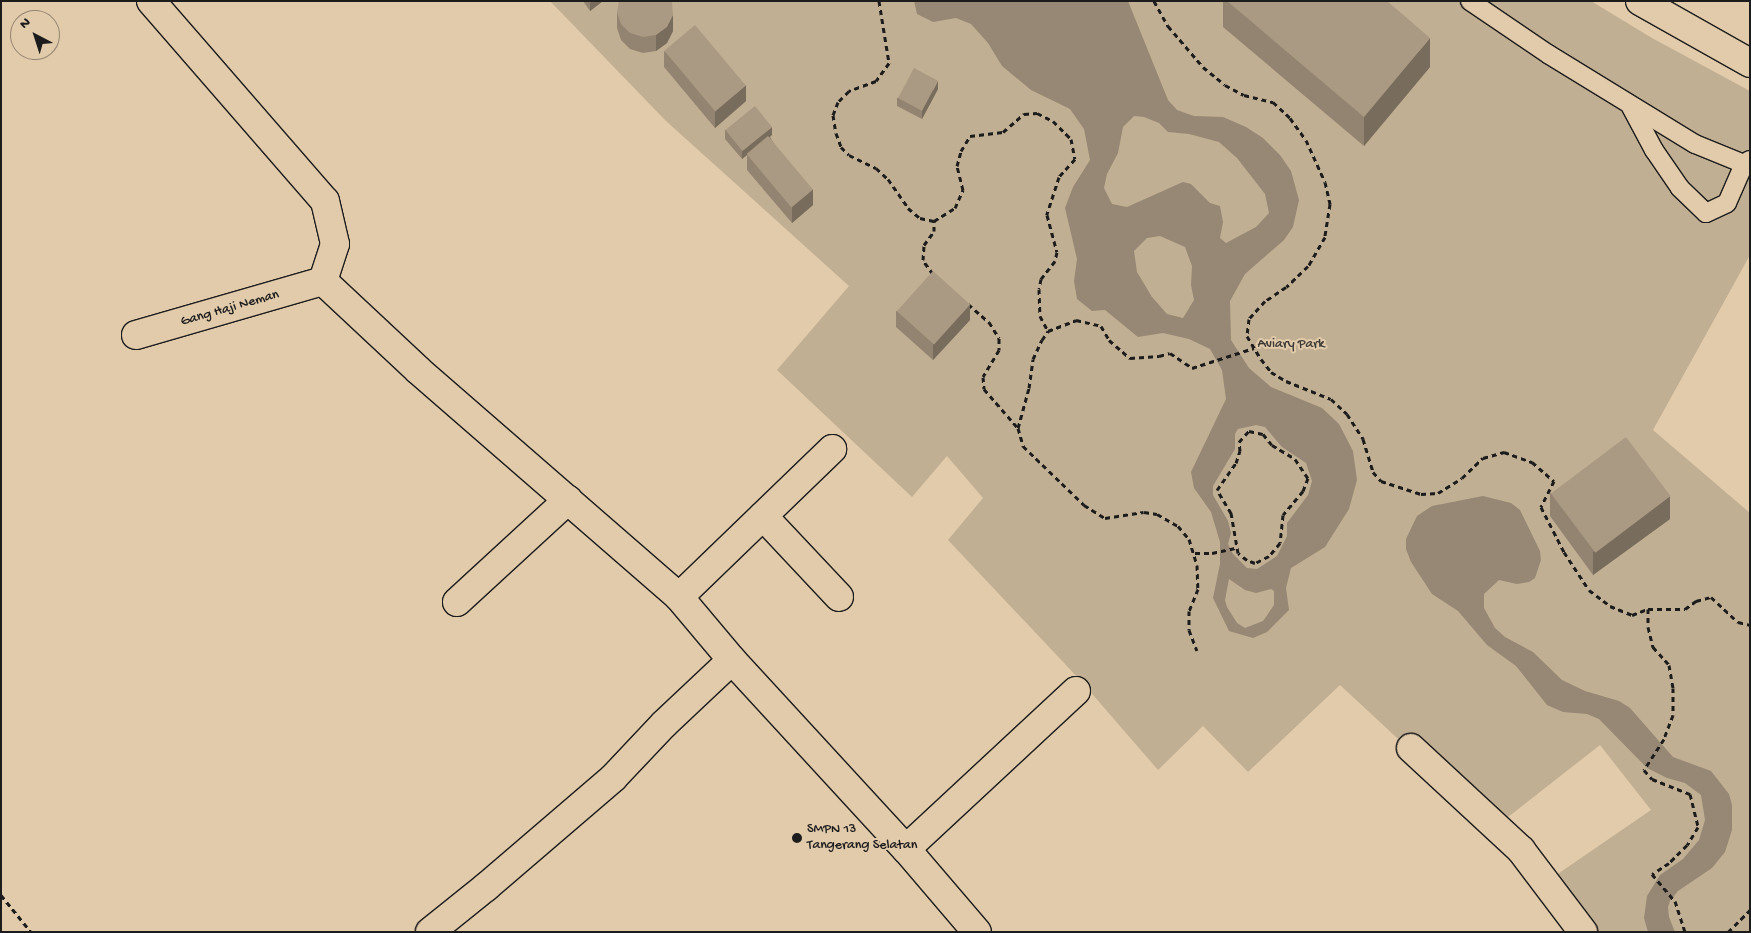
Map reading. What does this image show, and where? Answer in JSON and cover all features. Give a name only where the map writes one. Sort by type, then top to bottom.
[{"type":"street","points":[[1640,1],[1750,64]]},
{"type":"street","points":[[156,3],[325,201],[334,244],[323,282],[418,370],[679,597],[732,660],[906,849],[977,932]]},
{"type":"street","name":"Gang Haji Neman","points":[[136,335],[323,282]]},
{"type":"street","points":[[679,597],[832,449]]},
{"type":"street","points":[[457,602],[568,500]]},
{"type":"street","points":[[763,516],[839,596]]},
{"type":"street","points":[[430,932],[486,887],[613,778],[664,724],[732,660]]},
{"type":"street","points":[[906,849],[1076,691]]},
{"type":"street","points":[[1411,748],[1521,850],[1583,932]]},
{"type":"lane","points":[[1470,1],[1548,54],[1695,144],[1747,162],[1727,203],[1706,213],[1680,188],[1654,150],[1630,105]]},
{"type":"path","points":[[879,1],[889,63],[876,81],[848,91],[838,102],[833,115],[836,133],[841,147],[849,155],[876,168],[888,179],[908,208],[920,218],[934,221],[955,208],[963,190],[957,166],[961,151],[970,136],[992,135],[1003,132],[1024,114],[1037,113],[1053,121],[1071,139],[1075,159],[1059,177],[1047,215],[1057,252],[1055,261],[1041,279],[1039,289],[1040,316],[1048,331]]},
{"type":"path","points":[[1154,1],[1168,26],[1203,67],[1225,85],[1244,95],[1273,102],[1290,118],[1306,140],[1325,182],[1330,204],[1325,237],[1308,266],[1286,287],[1265,301],[1249,319],[1247,336],[1272,372],[1286,381],[1331,398],[1347,414],[1363,439],[1373,472],[1381,481],[1421,494],[1438,494],[1462,478],[1484,458],[1504,452],[1532,462],[1554,481],[1541,508],[1564,552],[1589,590],[1610,606],[1632,615],[1648,610],[1685,608],[1696,601],[1711,597],[1738,622],[1750,626]]},
{"type":"path","points":[[934,221],[934,231],[924,245],[923,260],[940,280]]},
{"type":"path","points":[[966,302],[989,322],[999,338],[999,350],[983,377],[984,389],[1018,428],[1023,446],[1084,505],[1105,518],[1144,512],[1157,514],[1178,526],[1189,539],[1195,553],[1198,589],[1189,611],[1190,630],[1197,651]]},
{"type":"path","points":[[1018,428],[1029,388],[1033,359],[1048,331],[1076,320],[1088,321],[1100,326],[1109,340],[1130,358],[1159,356],[1170,353],[1192,368],[1204,366],[1254,348]]},
{"type":"path","points":[[1249,432],[1257,432],[1263,434],[1282,452],[1295,459],[1308,478],[1303,491],[1284,515],[1280,543],[1269,556],[1255,563],[1238,553],[1236,548],[1231,513],[1217,490],[1236,462],[1240,451],[1238,442],[1249,432]]},
{"type":"path","points":[[1195,553],[1212,553],[1236,548]]},
{"type":"path","points":[[1648,610],[1648,627],[1653,647],[1669,665],[1673,688],[1673,715],[1664,739],[1644,770],[1652,779],[1690,794],[1698,827],[1687,845],[1669,863],[1652,874],[1676,901],[1684,932]]},
{"type":"path","points":[[1,895],[31,932]]},
{"type":"path","points":[[1728,932],[1750,910]]},
{"type":"green space","name":"Aviary Park","points":[[550,1],[1591,1],[1652,38],[1750,91],[1750,255],[1653,430],[1750,513],[1750,932],[1584,932],[1546,882],[1651,810],[1600,745],[1494,828],[1340,685],[1248,772],[1203,726],[1158,770],[1081,681],[948,540],[983,498],[947,456],[912,497],[777,370],[849,286],[666,121]]},
{"type":"shaded area","points":[[914,1],[1128,1],[1168,100],[1177,110],[1194,116],[1223,117],[1246,127],[1263,138],[1280,155],[1291,171],[1299,200],[1293,227],[1284,240],[1245,274],[1230,301],[1231,340],[1249,368],[1271,387],[1322,408],[1339,424],[1353,451],[1357,480],[1349,509],[1325,547],[1291,568],[1286,588],[1289,610],[1267,632],[1253,638],[1229,631],[1213,598],[1220,564],[1220,542],[1211,512],[1194,488],[1191,472],[1226,399],[1222,370],[1210,349],[1189,339],[1163,333],[1138,337],[1105,310],[1092,311],[1077,299],[1074,281],[1077,259],[1065,208],[1073,187],[1090,160],[1084,129],[1070,109],[1031,90],[1002,66],[988,43],[971,24],[956,18],[933,22],[917,14]],"holes":[[[1134,116],[1144,117],[1159,123],[1168,132],[1189,134],[1219,142],[1237,158],[1265,194],[1269,213],[1256,227],[1226,243],[1220,238],[1223,222],[1220,206],[1210,203],[1191,184],[1183,182],[1127,207],[1112,204],[1104,188],[1107,174],[1118,153],[1123,127]],[[1160,236],[1185,247],[1192,266],[1191,285],[1194,300],[1183,318],[1167,314],[1152,297],[1137,272],[1134,251],[1147,238]],[[1256,425],[1265,427],[1282,447],[1306,463],[1312,481],[1308,495],[1287,523],[1287,536],[1277,556],[1257,569],[1247,568],[1233,554],[1228,544],[1231,533],[1228,521],[1213,495],[1213,486],[1235,449],[1235,434],[1238,429]],[[1229,579],[1245,590],[1256,593],[1271,589],[1274,591],[1274,605],[1263,621],[1245,628],[1237,623],[1225,600]]]},
{"type":"shaded area","points":[[1483,496],[1511,503],[1520,510],[1540,551],[1541,560],[1535,578],[1529,582],[1517,584],[1499,580],[1484,594],[1484,608],[1495,628],[1505,637],[1533,652],[1562,680],[1585,691],[1619,701],[1630,708],[1673,757],[1711,771],[1729,794],[1732,805],[1732,830],[1725,852],[1712,868],[1678,891],[1670,901],[1668,907],[1669,917],[1675,932],[1648,932],[1644,918],[1647,896],[1660,875],[1683,859],[1699,840],[1705,820],[1701,795],[1685,783],[1667,778],[1647,768],[1599,719],[1587,714],[1563,712],[1547,705],[1516,666],[1487,645],[1458,611],[1432,594],[1411,562],[1406,549],[1406,539],[1417,516],[1432,506]]},
{"type":"building","points":[[619,1],[672,1],[673,15],[667,27],[656,35],[643,37],[630,33],[621,24],[617,12]]},
{"type":"building","points":[[1227,1],[1387,1],[1430,38],[1364,117]]},
{"type":"building","points":[[695,25],[746,86],[715,111],[664,51]]},
{"type":"building","points":[[914,68],[938,81],[922,111],[898,98]]},
{"type":"building","points":[[755,106],[772,127],[742,151],[725,130]]},
{"type":"building","points":[[768,136],[813,190],[792,208],[747,154]]},
{"type":"building","points":[[933,271],[970,304],[934,345],[897,311]]},
{"type":"building","points":[[1626,437],[1671,496],[1595,553],[1551,494]]},
{"type":"place","name":"SMPN 13 Tangerang Selatan","points":[[797,838]]}]
